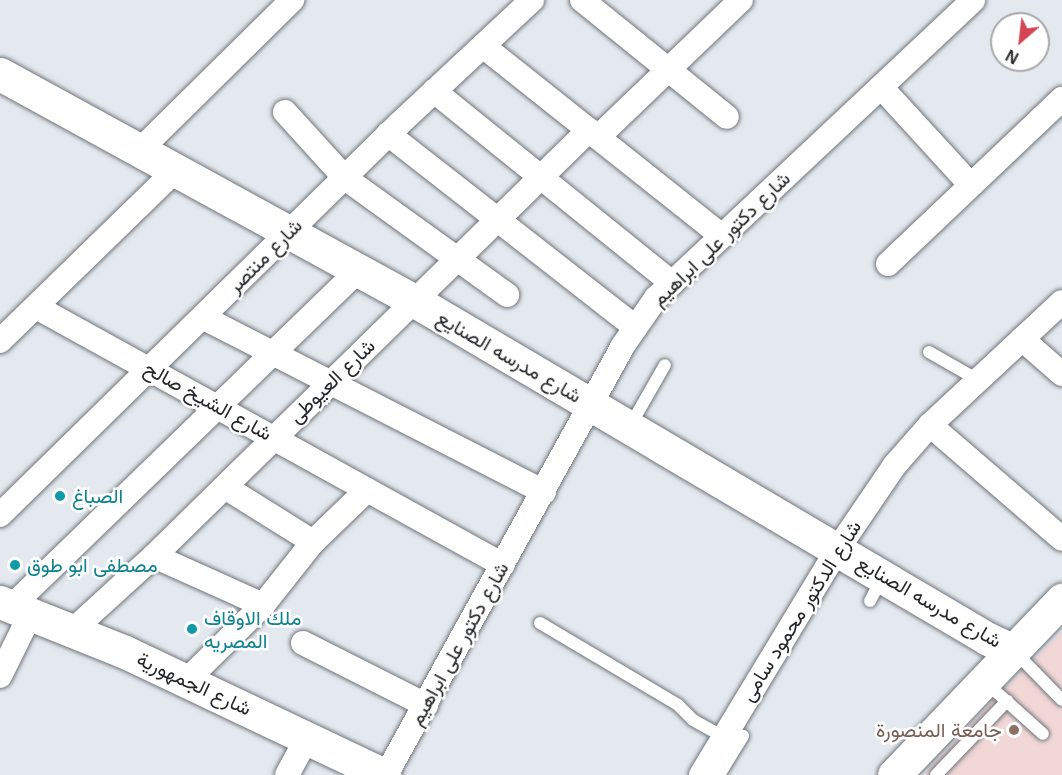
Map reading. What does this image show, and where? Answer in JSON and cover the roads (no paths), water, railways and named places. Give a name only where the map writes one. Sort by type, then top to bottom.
[{"type":"street","points":[[140,150],[292,0]]},
{"type":"street","name":"شارع منتصر","points":[[0,515],[204,318],[388,134],[532,0]]},
{"type":"street","points":[[582,0],[727,117]]},
{"type":"street","name":"شارع العيوطى","points":[[73,630],[154,556],[541,177],[668,70],[741,0]]},
{"type":"street","name":"شارع دكتور على ابراهيم","points":[[385,775],[635,327],[672,283],[973,0]]},
{"type":"street","points":[[483,46],[722,236]]},
{"type":"street","name":"شارع مدرسه الصنايع","points":[[0,74],[359,270],[591,405],[837,550],[876,589],[1012,650]]},
{"type":"street","points":[[881,87],[970,184]]},
{"type":"street","points":[[434,91],[672,283]]},
{"type":"street","points":[[888,264],[1062,99]]},
{"type":"street","points":[[285,112],[345,178],[507,295]]},
{"type":"street","points":[[388,134],[635,327]]},
{"type":"street","points":[[0,341],[38,308],[177,169]]},
{"type":"street","points":[[0,676],[14,607],[359,270]]},
{"type":"street","name":"شارع الدكتور محمود سامى","points":[[701,775],[729,743],[837,550],[894,466],[930,425],[1062,302]]},
{"type":"street","name":"شارع الشيخ صالح","points":[[38,308],[503,565]]},
{"type":"street","points":[[204,318],[544,492]]},
{"type":"street","points":[[1022,339],[1062,374]]},
{"type":"street","points":[[930,425],[1062,539]]},
{"type":"street","points":[[225,487],[313,542]]},
{"type":"street","points":[[187,680],[263,606],[313,542],[367,490]]},
{"type":"street","points":[[154,556],[263,606]]},
{"type":"street","points":[[894,775],[931,766],[982,680],[1062,600]]},
{"type":"street","name":"شارع الجمهورية","points":[[14,607],[187,680],[385,775]]},
{"type":"street","points":[[303,643],[426,705]]},
{"type":"street","points":[[288,775],[307,738]]},
{"type":"lane","points":[[929,352],[978,380]]},
{"type":"lane","points":[[630,428],[665,365]]},
{"type":"lane","points":[[540,623],[678,705],[693,720],[729,743],[719,775]]},
{"type":"lane","points":[[1012,650],[1062,700]]},
{"type":"lane","points":[[982,680],[1043,734]]},
{"type":"lane","points":[[931,766],[1007,701]]},
{"type":"place","name":"الصباغ","points":[[60,496]]},
{"type":"place","name":"مصطفى ابو طوق","points":[[15,565]]},
{"type":"place","name":"ملك الاوقاف المصريه","points":[[192,629]]},
{"type":"place","name":"جامعة المنصورة","points":[[1014,730]]}]
